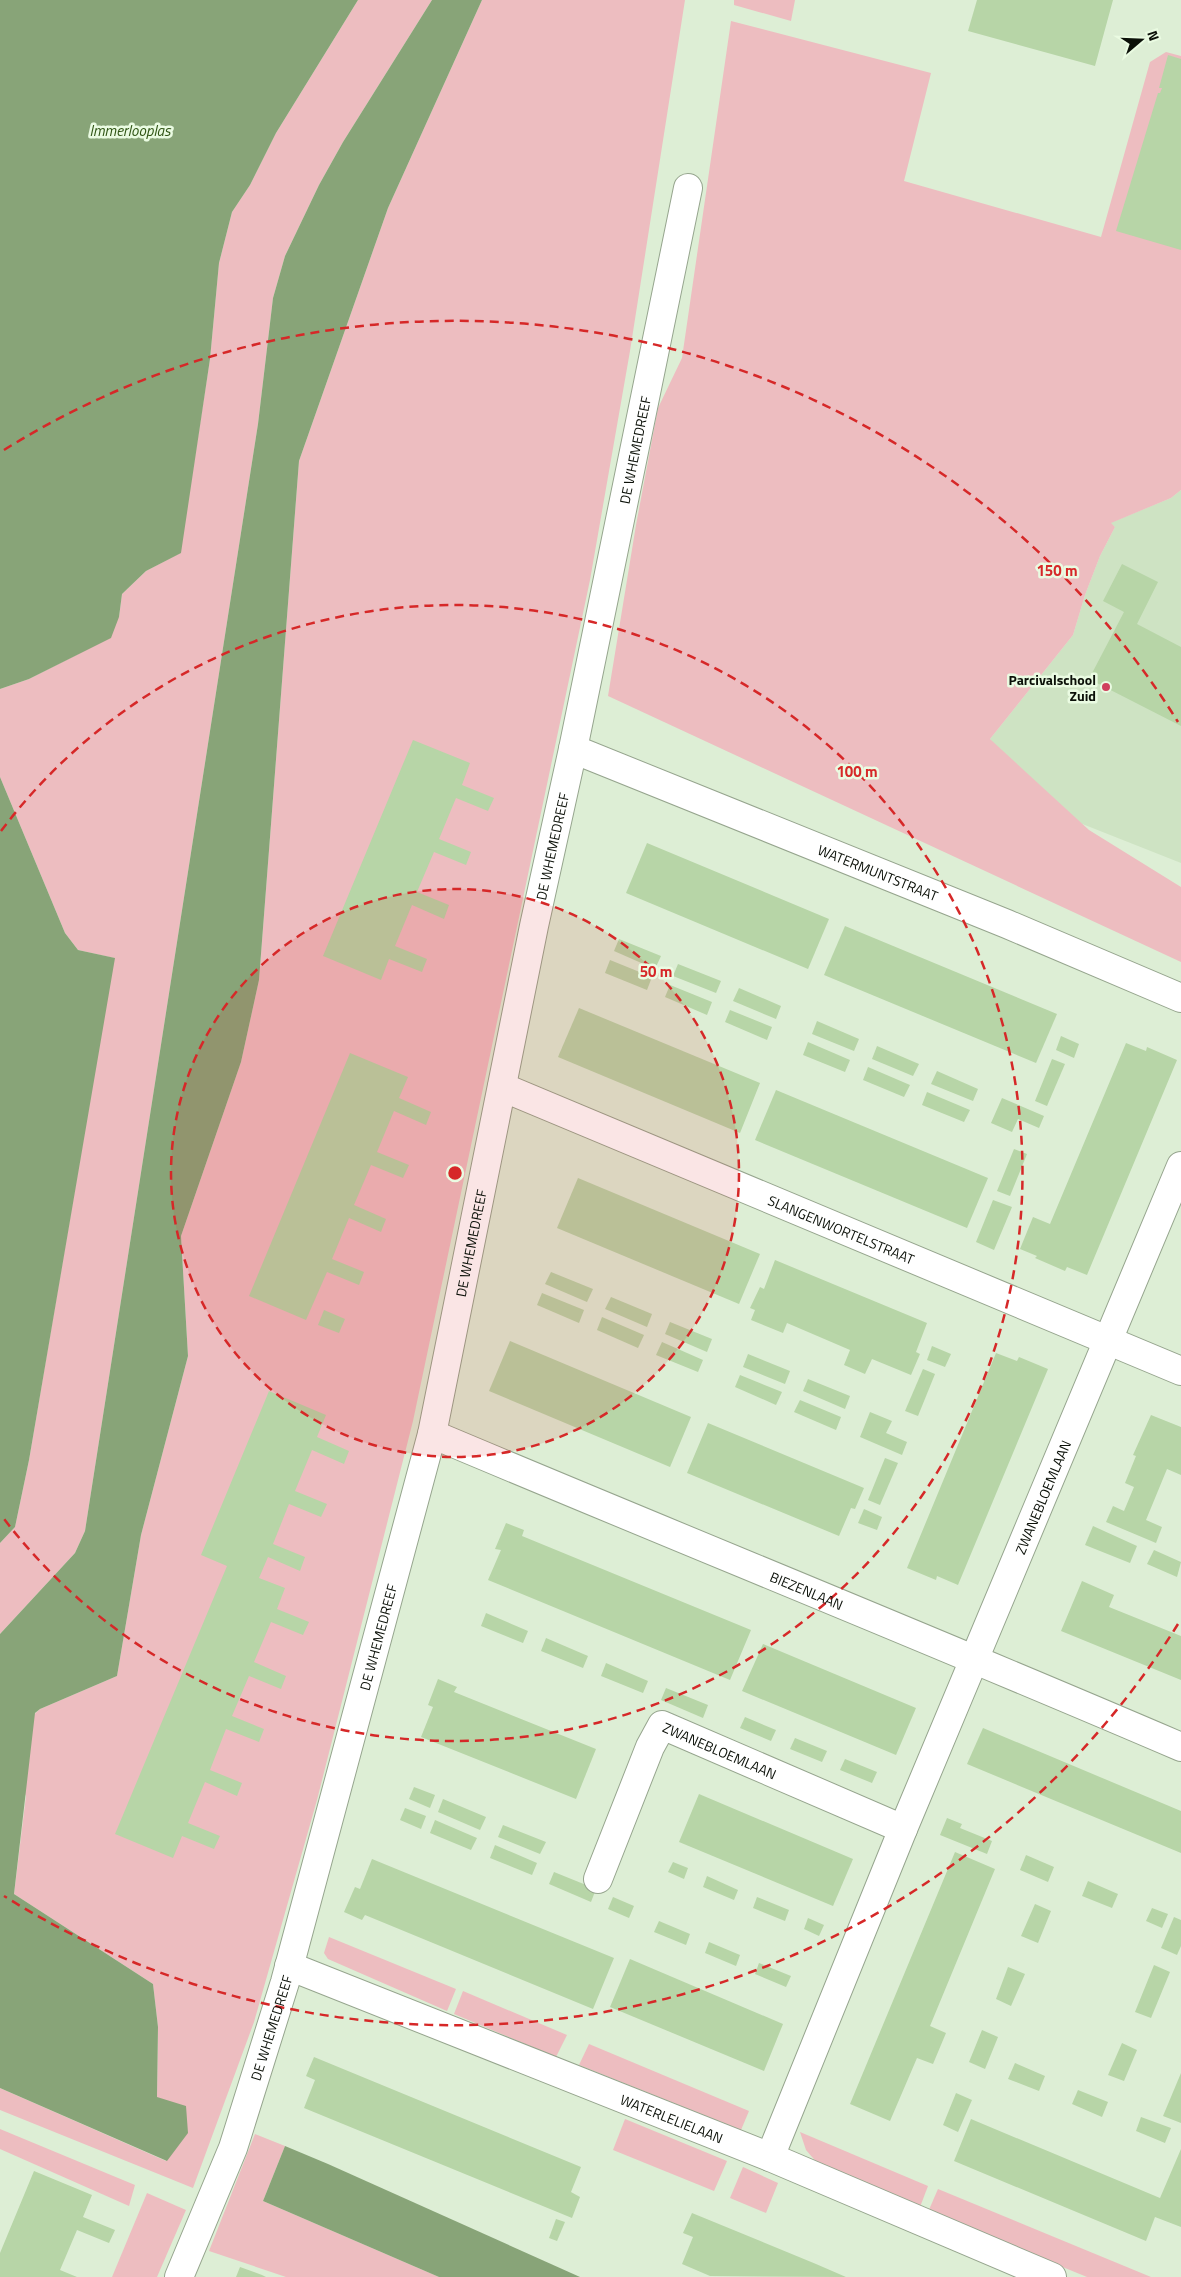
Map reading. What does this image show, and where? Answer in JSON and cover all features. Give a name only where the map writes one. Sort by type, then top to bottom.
[{"type":"street","name":"DE WHEMEDREEF","points":[[179,2277],[233,2148],[290,1966],[432,1434],[549,852],[573,749],[688,188]]},
{"type":"street","name":"WATERMUNTSTRAAT","points":[[573,749],[1007,924],[1181,998]]},
{"type":"street","name":"SLANGENWORTELSTRAAT","points":[[502,1087],[1181,1371]]},
{"type":"street","name":"ZWANEBLOEMLAAN","points":[[770,2157],[903,1829],[1106,1340],[1181,1166]]},
{"type":"street","name":"BIEZENLAAN","points":[[432,1434],[797,1587],[974,1658],[1181,1747]]},
{"type":"street","name":"ZWANEBLOEMLAAN","points":[[598,1879],[650,1747],[662,1725],[903,1829]]},
{"type":"street","name":"WATERLELIELAAN","points":[[290,1966],[770,2157],[1041,2275]]},
{"type":"shaded area","points":[[358,0],[432,0],[343,142],[319,185],[285,256],[273,298],[258,424],[85,1531],[75,1553],[0,1634],[0,1543],[15,1527],[29,1460],[114,958],[78,950],[65,933],[0,777],[0,689],[29,679],[78,654],[119,617],[122,594],[146,571],[180,553],[210,359],[219,263],[232,212],[250,185],[276,133]]},
{"type":"shaded area","points":[[482,0],[685,0],[630,351],[590,580],[413,1421],[317,1800],[254,2022],[193,2188],[0,2110],[0,2088],[166,2161],[157,2097],[158,2027],[153,1984],[14,1894],[26,1796],[0,1746],[40,1709],[117,1676],[141,1535],[188,1356],[181,1236],[241,1062],[259,980],[299,461],[388,208]]},
{"type":"shaded area","points":[[734,0],[795,0],[791,21],[734,5]]},
{"type":"shaded area","points":[[731,21],[931,73],[904,181],[1101,237],[1150,62],[1166,52],[1181,56],[1181,490],[1171,498],[1111,523],[1115,527],[1100,556],[1085,595],[1073,635],[990,739],[1089,830],[1181,887],[1181,962],[608,696],[636,525],[658,408],[682,358]]},
{"type":"shaded area","name":"Parcivalschool Zuid","points":[[1181,490],[1181,863],[1047,810],[990,739],[1073,635],[1085,595],[1100,556],[1115,527],[1110,523],[1171,498]]},
{"type":"shaded area","points":[[329,1937],[456,1989],[447,2011],[328,1959],[324,1953]]},
{"type":"shaded area","points":[[463,1991],[567,2035],[556,2057],[454,2014]]},
{"type":"shaded area","points":[[589,2044],[749,2111],[741,2130],[579,2065]]},
{"type":"shaded area","points":[[625,2119],[727,2161],[714,2191],[613,2150]]},
{"type":"shaded area","points":[[0,2129],[135,2185],[129,2206],[0,2149]]},
{"type":"shaded area","points":[[800,2132],[928,2186],[920,2207],[819,2165],[806,2150]]},
{"type":"shaded area","points":[[255,2134],[285,2146],[263,2201],[439,2277],[286,2277],[209,2251]]},
{"type":"shaded area","points":[[743,2167],[778,2183],[766,2213],[730,2198]]},
{"type":"shaded area","points":[[938,2189],[1151,2277],[1087,2277],[928,2212]]},
{"type":"shaded area","points":[[147,2193],[186,2210],[157,2277],[112,2277]]},
{"type":"water","name":"Immerlooplas","points":[[0,0],[358,0],[276,133],[250,185],[232,212],[219,263],[210,359],[181,553],[146,571],[122,594],[119,617],[111,638],[29,679],[0,689]]},
{"type":"water","points":[[432,0],[482,0],[388,208],[299,461],[259,980],[241,1062],[181,1236],[188,1356],[141,1535],[117,1676],[40,1709],[35,1713],[14,1894],[153,1984],[158,2027],[157,2097],[186,2106],[188,2133],[167,2161],[0,2088],[0,1634],[75,1553],[85,1531],[258,424],[273,298],[285,256],[319,185],[343,142]]},
{"type":"water","points":[[0,777],[65,933],[78,950],[115,958],[29,1460],[15,1527],[0,1543]]},
{"type":"water","points":[[285,2146],[580,2277],[439,2277],[263,2201]]},
{"type":"building","points":[[977,0],[1113,0],[1095,66],[968,31]]},
{"type":"building","points":[[1168,55],[1181,59],[1181,250],[1116,231],[1158,93],[1160,93],[1162,88],[1159,88]]},
{"type":"building","points":[[1122,564],[1158,582],[1137,624],[1181,647],[1181,726],[1089,679],[1124,612],[1103,601]]},
{"type":"building","points":[[413,740],[470,763],[462,785],[494,798],[488,811],[456,798],[439,839],[471,852],[466,865],[434,852],[417,892],[449,905],[444,919],[412,905],[395,946],[427,959],[422,972],[389,959],[381,980],[323,956]]},
{"type":"building","points":[[647,843],[829,919],[808,969],[626,893]]},
{"type":"building","points":[[845,926],[1057,1014],[1036,1063],[824,975]]},
{"type":"building","points":[[619,939],[661,956],[655,969],[614,951]]},
{"type":"building","points":[[610,960],[652,977],[647,990],[605,973]]},
{"type":"building","points":[[678,964],[721,981],[716,993],[673,976]]},
{"type":"building","points":[[670,985],[712,1002],[707,1015],[665,997]]},
{"type":"building","points":[[739,988],[781,1006],[776,1019],[733,1001]]},
{"type":"building","points":[[579,1008],[760,1083],[740,1133],[558,1057]]},
{"type":"building","points":[[730,1010],[772,1027],[767,1040],[725,1022]]},
{"type":"building","points":[[817,1021],[859,1039],[854,1051],[812,1034]]},
{"type":"building","points":[[1061,1036],[1079,1044],[1074,1058],[1056,1050]]},
{"type":"building","points":[[808,1042],[850,1060],[845,1072],[803,1055]]},
{"type":"building","points":[[1126,1043],[1146,1051],[1147,1047],[1177,1060],[1087,1275],[1067,1267],[1065,1271],[1020,1249],[1033,1217],[1050,1224]]},
{"type":"building","points":[[877,1046],[919,1064],[913,1076],[872,1059]]},
{"type":"building","points":[[350,1053],[408,1077],[399,1098],[431,1112],[426,1125],[394,1111],[377,1152],[409,1165],[403,1178],[371,1165],[354,1205],[386,1219],[381,1232],[349,1218],[332,1259],[364,1272],[359,1285],[327,1272],[306,1320],[249,1296]]},
{"type":"building","points":[[1052,1059],[1065,1064],[1047,1106],[1035,1101]]},
{"type":"building","points":[[868,1067],[910,1085],[904,1097],[863,1080]]},
{"type":"building","points":[[937,1071],[978,1089],[973,1101],[931,1084]]},
{"type":"building","points":[[776,1090],[988,1178],[967,1228],[755,1140]]},
{"type":"building","points":[[927,1092],[970,1110],[964,1122],[922,1105]]},
{"type":"building","points":[[1002,1098],[1044,1116],[1039,1128],[1018,1119],[1012,1132],[991,1123]]},
{"type":"building","points":[[1014,1149],[1027,1154],[1010,1196],[997,1191]]},
{"type":"building","points":[[578,1178],[760,1254],[739,1304],[557,1228]]},
{"type":"building","points":[[993,1200],[1012,1207],[994,1250],[976,1242]]},
{"type":"building","points":[[775,1260],[927,1323],[916,1352],[920,1354],[911,1375],[872,1359],[865,1374],[844,1365],[850,1350],[787,1323],[783,1333],[751,1320],[755,1310],[750,1308],[760,1287],[764,1289]]},
{"type":"building","points":[[551,1272],[593,1289],[587,1302],[545,1284]]},
{"type":"building","points":[[542,1293],[584,1310],[579,1323],[537,1305]]},
{"type":"building","points":[[611,1297],[652,1314],[647,1327],[605,1309]]},
{"type":"building","points":[[324,1310],[345,1319],[339,1333],[318,1325]]},
{"type":"building","points":[[602,1317],[644,1335],[638,1348],[597,1330]]},
{"type":"building","points":[[670,1322],[712,1339],[707,1352],[665,1334]]},
{"type":"building","points":[[510,1341],[691,1417],[670,1467],[489,1391]]},
{"type":"building","points":[[662,1342],[703,1360],[698,1372],[656,1355]]},
{"type":"building","points":[[932,1346],[951,1354],[945,1367],[927,1360]]},
{"type":"building","points":[[996,1353],[1017,1361],[1019,1357],[1048,1369],[958,1585],[937,1576],[936,1580],[907,1568]]},
{"type":"building","points":[[748,1354],[790,1371],[785,1384],[743,1367]]},
{"type":"building","points":[[923,1369],[935,1374],[918,1416],[905,1411]]},
{"type":"building","points":[[740,1375],[782,1392],[776,1405],[735,1387]]},
{"type":"building","points":[[808,1379],[850,1396],[845,1409],[803,1391]]},
{"type":"building","points":[[269,1391],[326,1415],[317,1437],[349,1451],[344,1464],[312,1450],[295,1491],[327,1504],[321,1517],[289,1504],[273,1544],[305,1557],[300,1571],[268,1557],[259,1578],[285,1588],[277,1609],[309,1622],[303,1635],[271,1622],[254,1662],[286,1676],[281,1689],[249,1676],[232,1716],[264,1729],[259,1742],[226,1729],[210,1770],[242,1783],[237,1796],[205,1782],[188,1823],[220,1836],[214,1849],[182,1836],[173,1858],[115,1834],[227,1566],[201,1555]]},
{"type":"building","points":[[800,1400],[841,1417],[836,1430],[794,1412]]},
{"type":"building","points":[[870,1412],[892,1421],[886,1433],[907,1442],[902,1455],[860,1437]]},
{"type":"building","points":[[1151,1415],[1181,1427],[1181,1475],[1167,1469],[1146,1520],[1162,1527],[1156,1543],[1106,1522],[1113,1506],[1124,1511],[1134,1487],[1125,1483],[1136,1456],[1133,1455]]},
{"type":"building","points":[[708,1423],[864,1488],[855,1509],[851,1508],[839,1536],[687,1473]]},
{"type":"building","points":[[885,1458],[898,1463],[880,1505],[868,1500]]},
{"type":"building","points":[[864,1509],[882,1517],[877,1530],[858,1523]]},
{"type":"building","points":[[506,1523],[524,1530],[522,1536],[751,1630],[730,1680],[488,1580],[501,1550],[495,1549]]},
{"type":"building","points":[[1093,1526],[1137,1546],[1130,1563],[1085,1545]]},
{"type":"building","points":[[1154,1550],[1181,1562],[1177,1577],[1147,1564]]},
{"type":"building","points":[[1082,1581],[1114,1595],[1109,1607],[1181,1636],[1181,1680],[1061,1631]]},
{"type":"building","points":[[486,1613],[528,1631],[523,1643],[481,1626]]},
{"type":"building","points":[[546,1638],[588,1656],[583,1668],[541,1651]]},
{"type":"building","points":[[763,1644],[916,1708],[896,1755],[742,1691]]},
{"type":"building","points":[[606,1663],[648,1681],[643,1693],[601,1676]]},
{"type":"building","points":[[438,1679],[457,1687],[454,1692],[596,1749],[576,1799],[421,1737],[433,1707],[428,1705]]},
{"type":"building","points":[[666,1688],[708,1705],[703,1718],[661,1700]]},
{"type":"building","points":[[745,1717],[776,1730],[771,1741],[740,1728]]},
{"type":"building","points":[[983,1728],[1181,1811],[1181,1853],[967,1764]]},
{"type":"building","points":[[795,1738],[827,1751],[822,1762],[790,1749]]},
{"type":"building","points":[[845,1759],[877,1772],[872,1783],[840,1770]]},
{"type":"building","points":[[414,1787],[435,1795],[430,1808],[409,1799]]},
{"type":"building","points":[[699,1794],[853,1859],[833,1906],[679,1842]]},
{"type":"building","points":[[443,1799],[486,1817],[480,1830],[438,1812]]},
{"type":"building","points":[[405,1808],[426,1816],[421,1829],[400,1820]]},
{"type":"building","points":[[947,1818],[962,1824],[960,1828],[992,1841],[987,1854],[940,1835]]},
{"type":"building","points":[[435,1820],[477,1838],[471,1850],[430,1833]]},
{"type":"building","points":[[503,1825],[546,1842],[540,1854],[498,1837]]},
{"type":"building","points":[[495,1845],[537,1863],[532,1875],[490,1858]]},
{"type":"building","points":[[955,1852],[995,1869],[930,2026],[946,2033],[933,2064],[917,2058],[890,2121],[850,2104]]},
{"type":"building","points":[[1026,1855],[1054,1867],[1048,1882],[1020,1870]]},
{"type":"building","points":[[372,1859],[614,1958],[593,2009],[365,1915],[362,1920],[344,1912],[355,1887],[360,1889]]},
{"type":"building","points":[[673,1862],[688,1868],[684,1879],[668,1872]]},
{"type":"building","points":[[554,1872],[596,1889],[591,1902],[549,1884]]},
{"type":"building","points":[[707,1876],[738,1890],[734,1900],[703,1887]]},
{"type":"building","points":[[1088,1881],[1118,1894],[1112,1908],[1082,1896]]},
{"type":"building","points":[[613,1897],[634,1906],[629,1918],[608,1909]]},
{"type":"building","points":[[757,1897],[789,1910],[785,1921],[753,1908]]},
{"type":"building","points":[[1035,1904],[1051,1911],[1038,1943],[1021,1936]]},
{"type":"building","points":[[1152,1908],[1168,1914],[1162,1928],[1146,1921]]},
{"type":"building","points":[[1174,1917],[1181,1920],[1181,1946],[1177,1955],[1161,1948]]},
{"type":"building","points":[[808,1918],[824,1925],[819,1936],[804,1929]]},
{"type":"building","points":[[659,1921],[690,1934],[686,1945],[654,1932]]},
{"type":"building","points":[[709,1942],[740,1955],[736,1966],[705,1953]]},
{"type":"building","points":[[630,1959],[783,2024],[764,2071],[610,2007]]},
{"type":"building","points":[[759,1963],[791,1976],[786,1987],[755,1974]]},
{"type":"building","points":[[1154,1965],[1170,1972],[1151,2018],[1135,2012]]},
{"type":"building","points":[[1008,1967],[1025,1974],[1011,2006],[996,1999]]},
{"type":"building","points":[[982,2030],[998,2037],[985,2069],[969,2062]]},
{"type":"building","points":[[1122,2043],[1137,2050],[1124,2081],[1108,2075]]},
{"type":"building","points":[[314,2057],[581,2167],[571,2192],[580,2197],[572,2218],[304,2108],[315,2080],[306,2076]]},
{"type":"building","points":[[1015,2063],[1045,2076],[1039,2091],[1008,2079]]},
{"type":"building","points":[[1181,2073],[1181,2123],[1163,2116]]},
{"type":"building","points":[[1078,2090],[1108,2102],[1102,2117],[1072,2104]]},
{"type":"building","points":[[956,2093],[972,2100],[958,2132],[943,2125]]},
{"type":"building","points":[[1141,2117],[1171,2128],[1165,2143],[1136,2131]]},
{"type":"building","points":[[971,2119],[1160,2198],[1181,2149],[1181,2227],[1155,2217],[1146,2241],[954,2161]]},
{"type":"building","points":[[34,2171],[92,2195],[83,2217],[115,2230],[109,2243],[77,2230],[60,2270],[77,2277],[0,2277],[0,2253]]},
{"type":"building","points":[[692,2213],[846,2277],[710,2276],[682,2264],[693,2237],[683,2233]]},
{"type":"building","points":[[556,2219],[565,2222],[557,2241],[549,2238]]},
{"type":"building","points":[[240,2267],[262,2275],[266,2277],[236,2277]]},
{"type":"place","name":"Parcivalschool Zuid","points":[[1106,687]]}]
